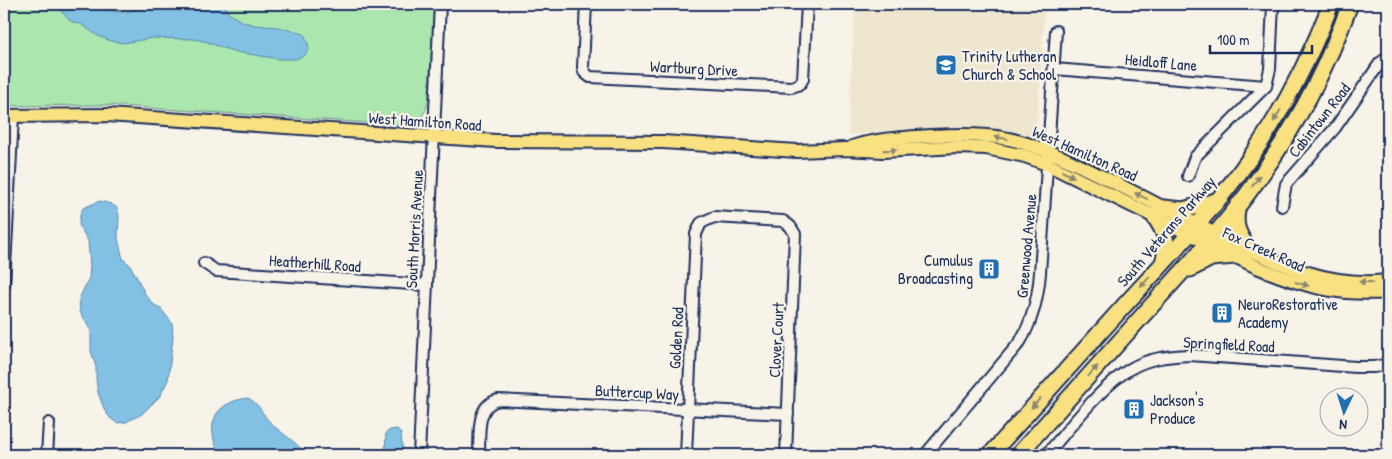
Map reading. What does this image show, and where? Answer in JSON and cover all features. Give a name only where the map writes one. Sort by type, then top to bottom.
[{"type":"highway","name":"South Veterans Parkway","points":[[990,455],[1162,264],[1218,200],[1250,158],[1278,114],[1304,65],[1330,4]]},
{"type":"highway","points":[[1018,455],[1212,238],[1264,172],[1304,106],[1328,58],[1350,4]]},
{"type":"highway","points":[[1162,264],[1167,241],[1161,225],[1159,212],[1194,208],[1218,200]]},
{"type":"highway","points":[[1178,276],[1211,258],[1242,253],[1241,238],[1236,223],[1238,206]]},
{"type":"main road","name":"West Hamilton Road","points":[[8,116],[107,115],[506,142],[663,142],[797,151],[986,148],[1048,158],[1193,228]]},
{"type":"main road","name":"Fox Creek Road","points":[[1193,228],[1289,280],[1311,287],[1353,293],[1388,292]]},
{"type":"main road","name":"Fox Creek Road","points":[[1242,253],[1324,278],[1353,281],[1388,281]]},
{"type":"street","name":"South Morris Avenue","points":[[419,455],[440,4]]},
{"type":"street","name":"Wartburg Drive","points":[[586,4],[583,67],[587,75],[593,78],[792,87],[800,84],[803,79],[807,4]]},
{"type":"street","points":[[1188,176],[1195,157],[1266,86],[1270,68],[1273,4]]},
{"type":"street","name":"Greenwood Avenue","points":[[925,455],[1020,342],[1035,309],[1038,292],[1056,31]]},
{"type":"street","name":"Cabintown Road","points":[[1282,206],[1286,184],[1335,128],[1380,63],[1388,57]]},
{"type":"street","name":"Heidloff Lane","points":[[1054,68],[1266,86]]},
{"type":"street","points":[[4,286],[8,116]]},
{"type":"street","name":"Golden Rod","points":[[686,455],[696,234],[702,223],[711,218],[777,220],[787,223],[791,227]]},
{"type":"street","name":"Clover Court","points":[[786,455],[796,237],[791,227]]},
{"type":"street","name":"Heatherhill Road","points":[[204,263],[216,271],[427,286]]},
{"type":"street","name":"Springfield Road","points":[[1046,455],[1114,380],[1131,368],[1149,361],[1169,356],[1190,355],[1374,368],[1388,364]]},
{"type":"street","name":"Buttercup Way","points":[[480,455],[481,417],[487,406],[499,400],[788,414]]},
{"type":"street","points":[[47,455],[48,422]]},
{"type":"shaded area","name":"Trinity Lutheran Church & School","points":[[855,4],[1045,4],[1037,126],[1035,132],[1032,136],[1027,136],[1006,130],[952,127],[848,135]]},
{"type":"green space","points":[[4,4],[434,4],[429,97],[425,111],[420,118],[397,125],[106,105],[4,106]]},
{"type":"water","points":[[51,4],[97,4],[99,8],[117,12],[128,12],[147,4],[225,4],[228,13],[241,21],[254,25],[278,27],[304,34],[309,47],[305,55],[296,59],[279,59],[237,52],[194,39],[153,38],[123,43],[111,41],[98,36],[81,24],[69,20],[58,7]]},
{"type":"water","points":[[100,201],[117,208],[119,216],[118,239],[123,259],[129,264],[145,294],[172,323],[173,337],[168,380],[160,396],[142,414],[126,422],[117,423],[105,411],[98,393],[96,367],[91,351],[91,330],[80,312],[79,299],[89,278],[90,266],[88,241],[79,225],[80,215],[83,208]]},
{"type":"water","points":[[248,398],[257,405],[272,424],[306,455],[220,455],[213,434],[215,417],[227,404]]},
{"type":"water","points":[[397,429],[401,434],[403,455],[385,455],[386,433]]},
{"type":"place","name":"Trinity Lutheran Church & School","points":[[946,65]]},
{"type":"place","name":"Cumulus Broadcasting","points":[[989,269]]},
{"type":"place","name":"NeuroRestorative Academy","points":[[1222,313]]},
{"type":"place","name":"Jackson's Produce","points":[[1134,409]]}]
